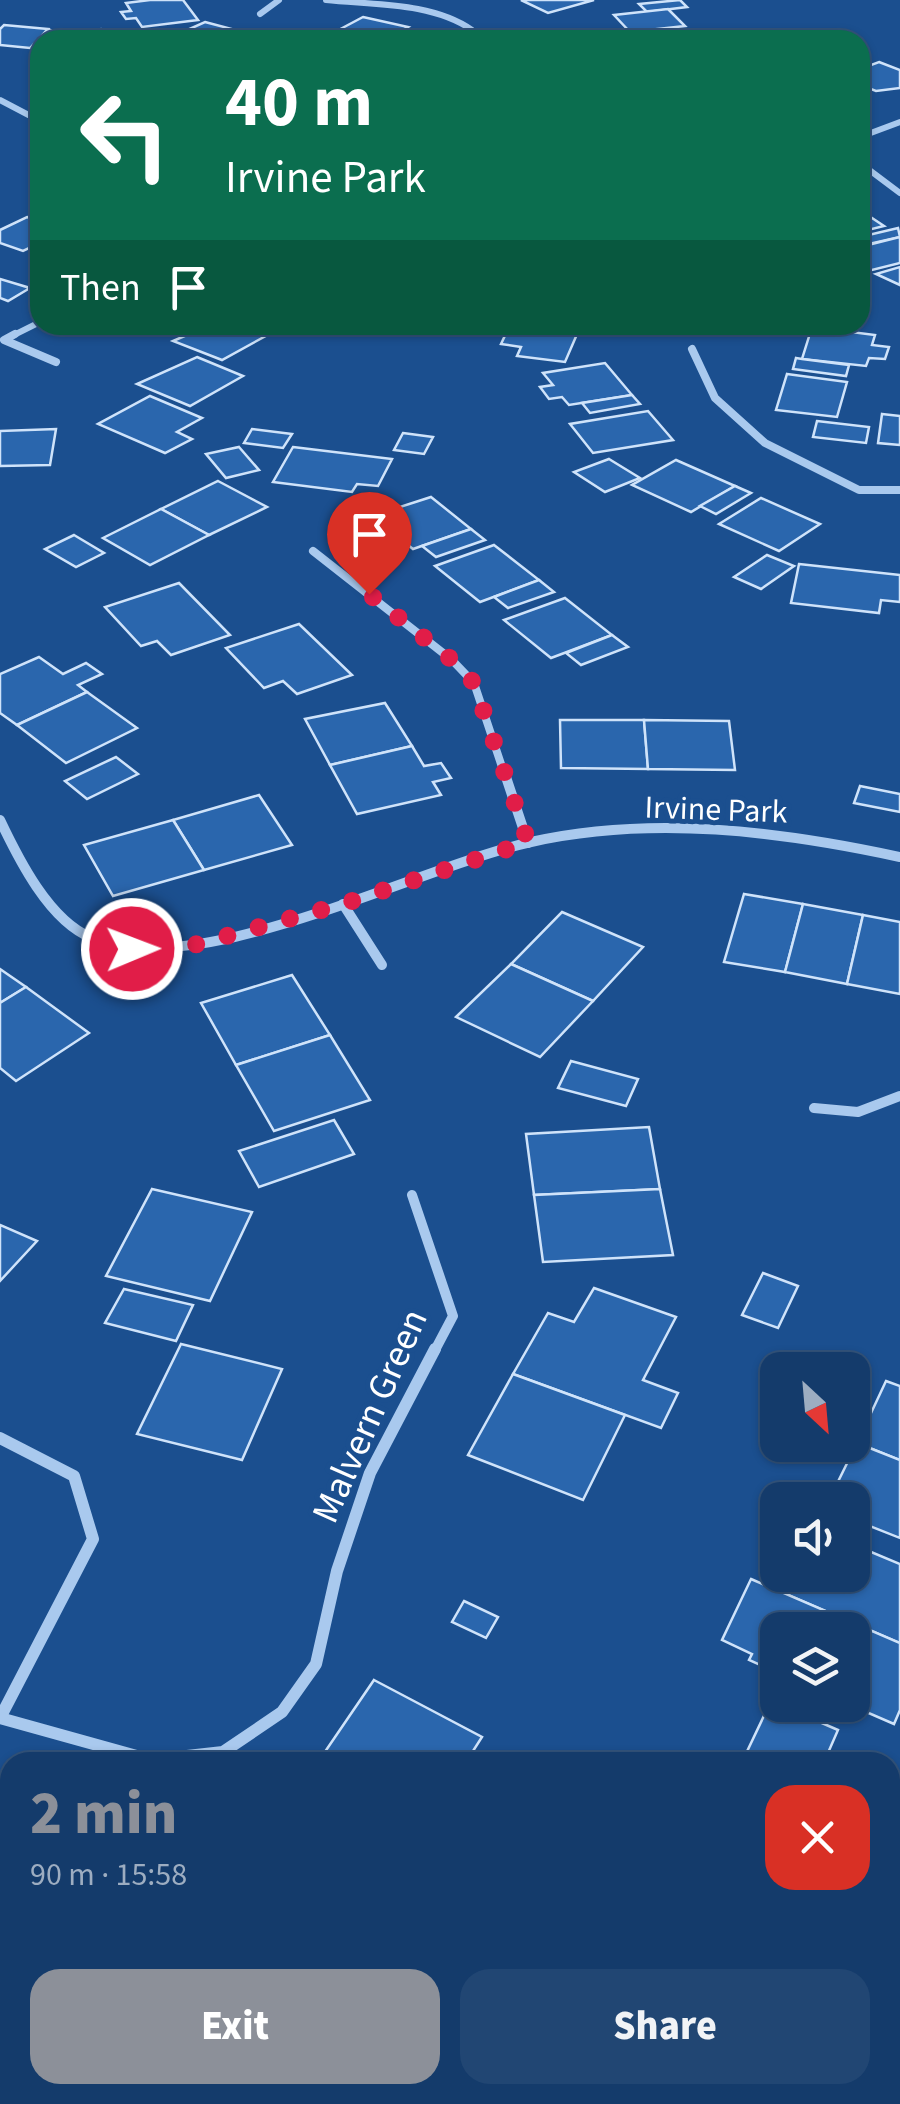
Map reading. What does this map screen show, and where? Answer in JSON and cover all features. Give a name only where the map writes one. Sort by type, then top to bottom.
[{"type":"street","points":[[260,14],[279,0]]},
{"type":"street","points":[[326,0],[444,15],[468,25],[470,30]]},
{"type":"street","points":[[0,100],[30,116]]},
{"type":"street","points":[[870,132],[900,122]]},
{"type":"street","points":[[870,171],[900,193]]},
{"type":"street","points":[[30,327],[4,340],[56,362]]},
{"type":"street","points":[[692,348],[715,398],[764,443],[859,490],[900,490]]},
{"type":"street","points":[[314,551],[452,660],[474,683],[528,842]]},
{"type":"street","name":"Irvine Park","points":[[0,820],[28,877],[89,936],[132,949],[179,949],[343,904],[528,842],[602,831],[716,831],[805,839],[900,857]]},
{"type":"street","points":[[343,904],[382,964]]},
{"type":"street","points":[[814,1108],[848,1116],[883,1107],[900,1096]]},
{"type":"street","name":"Malvern Green","points":[[223,1752],[282,1712],[316,1664],[337,1571],[370,1473],[453,1316],[412,1195]]},
{"type":"street","points":[[0,1438],[74,1476],[94,1539],[0,1718]]},
{"type":"street","name":"Malvern Green","points":[[0,1718],[123,1752]]},
{"type":"building","points":[[183,0],[198,20],[142,27],[136,18],[126,19],[121,12],[131,11],[126,3]]},
{"type":"building","points":[[521,0],[594,0],[548,13]]},
{"type":"building","points":[[680,0],[687,7],[647,12],[639,4]]},
{"type":"building","points":[[668,9],[685,26],[628,30],[614,15]]},
{"type":"building","points":[[363,17],[408,27],[403,30],[339,30]]},
{"type":"building","points":[[205,22],[236,30],[187,30]]},
{"type":"building","points":[[4,25],[48,29],[30,30],[30,48],[0,45],[0,29]]},
{"type":"building","points":[[879,62],[900,70],[900,88],[870,89],[870,65]]},
{"type":"building","points":[[870,217],[884,226],[870,230]]},
{"type":"building","points":[[30,218],[30,248],[23,251],[0,243],[0,230]]},
{"type":"building","points":[[898,228],[900,237],[870,244],[870,235]]},
{"type":"building","points":[[900,237],[900,263],[870,270],[870,244]]},
{"type":"building","points":[[900,267],[900,285],[876,274]]},
{"type":"building","points":[[0,279],[30,288],[8,301],[0,298]]},
{"type":"building","points":[[187,335],[268,335],[222,360],[173,341]]},
{"type":"building","points":[[505,335],[577,335],[565,362],[517,356],[521,347],[501,344]]},
{"type":"building","points":[[810,335],[875,335],[872,345],[889,347],[885,359],[869,358],[866,366],[802,359]]},
{"type":"building","points":[[197,357],[243,376],[190,406],[137,384]]},
{"type":"building","points":[[796,358],[849,365],[846,376],[793,369]]},
{"type":"building","points":[[605,363],[632,395],[569,405],[562,397],[549,399],[540,387],[553,385],[543,373]]},
{"type":"building","points":[[787,374],[847,382],[837,417],[776,410]]},
{"type":"building","points":[[632,395],[640,404],[590,413],[582,403]]},
{"type":"building","points":[[150,396],[202,418],[177,432],[192,439],[165,453],[98,424]]},
{"type":"building","points":[[648,411],[673,440],[593,453],[570,424]]},
{"type":"building","points":[[882,414],[900,416],[900,445],[878,443]]},
{"type":"building","points":[[817,421],[869,427],[866,443],[813,437]]},
{"type":"building","points":[[56,429],[50,465],[0,466],[0,431]]},
{"type":"building","points":[[252,429],[292,434],[283,448],[244,443]]},
{"type":"building","points":[[403,433],[433,437],[424,454],[394,450]]},
{"type":"building","points":[[239,447],[259,470],[226,478],[206,454]]},
{"type":"building","points":[[293,447],[392,459],[378,486],[357,484],[352,492],[273,482]]},
{"type":"building","points":[[609,459],[640,478],[605,492],[574,472]]},
{"type":"building","points":[[676,460],[735,486],[691,512],[632,485]]},
{"type":"building","points":[[218,481],[267,507],[209,535],[161,509]]},
{"type":"building","points":[[735,486],[751,493],[716,514],[700,506]]},
{"type":"building","points":[[431,497],[471,529],[413,549],[372,516]]},
{"type":"building","points":[[761,498],[820,524],[779,551],[719,524]]},
{"type":"building","points":[[161,509],[209,535],[150,565],[103,538]]},
{"type":"building","points":[[471,529],[485,540],[436,557],[422,546]]},
{"type":"building","points":[[74,535],[104,553],[76,567],[45,549]]},
{"type":"building","points":[[494,545],[539,580],[480,602],[435,566]]},
{"type":"building","points":[[767,555],[794,566],[761,589],[734,577]]},
{"type":"building","points":[[799,564],[900,575],[900,602],[881,600],[879,613],[791,603]]},
{"type":"building","points":[[539,580],[554,592],[508,608],[494,597]]},
{"type":"building","points":[[179,583],[230,635],[171,655],[157,641],[141,646],[105,607]]},
{"type":"building","points":[[565,598],[612,635],[551,658],[504,620]]},
{"type":"building","points":[[299,624],[352,675],[297,694],[283,681],[264,688],[226,648]]},
{"type":"building","points":[[612,635],[628,647],[581,665],[566,653]]},
{"type":"building","points":[[39,657],[63,674],[86,663],[102,674],[78,685],[87,692],[17,725],[0,713],[0,674]]},
{"type":"building","points":[[87,692],[137,728],[66,763],[17,725]]},
{"type":"building","points":[[385,703],[412,746],[330,765],[305,719]]},
{"type":"building","points":[[560,720],[644,720],[648,769],[561,768]]},
{"type":"building","points":[[644,720],[729,721],[735,770],[648,769]]},
{"type":"building","points":[[412,746],[424,766],[441,763],[451,778],[433,782],[441,795],[357,814],[330,765]]},
{"type":"building","points":[[116,757],[138,774],[87,799],[65,781]]},
{"type":"building","points":[[860,786],[900,794],[900,812],[854,803]]},
{"type":"building","points":[[259,795],[292,845],[204,870],[173,820]]},
{"type":"building","points":[[173,820],[204,870],[113,896],[84,845]]},
{"type":"building","points":[[744,894],[803,904],[785,972],[724,962]]},
{"type":"building","points":[[803,904],[863,915],[847,984],[785,972]]},
{"type":"building","points":[[562,912],[643,947],[593,1001],[511,964]]},
{"type":"building","points":[[863,915],[900,922],[900,994],[847,984]]},
{"type":"building","points":[[511,964],[593,1001],[540,1057],[456,1017]]},
{"type":"building","points":[[0,969],[26,987],[0,1003]]},
{"type":"building","points":[[292,975],[330,1035],[236,1065],[201,1003]]},
{"type":"building","points":[[26,987],[89,1033],[16,1081],[0,1068],[0,1003]]},
{"type":"building","points":[[330,1035],[370,1100],[274,1131],[236,1065]]},
{"type":"building","points":[[571,1061],[638,1079],[626,1106],[558,1088]]},
{"type":"building","points":[[334,1120],[354,1154],[259,1187],[239,1151]]},
{"type":"building","points":[[649,1127],[660,1189],[534,1195],[526,1134]]},
{"type":"building","points":[[152,1189],[252,1212],[210,1301],[106,1276]]},
{"type":"building","points":[[660,1189],[673,1255],[543,1262],[534,1195]]},
{"type":"building","points":[[0,1225],[37,1241],[0,1281]]},
{"type":"building","points":[[763,1273],[798,1286],[778,1328],[742,1315]]},
{"type":"building","points":[[594,1288],[676,1317],[643,1380],[678,1393],[661,1428],[513,1374],[548,1313],[574,1322]]},
{"type":"building","points":[[124,1289],[193,1305],[176,1341],[105,1323]]},
{"type":"building","points":[[181,1344],[282,1369],[242,1460],[137,1434]]},
{"type":"building","points":[[513,1374],[625,1415],[583,1500],[468,1455]]},
{"type":"building","points":[[886,1381],[900,1386],[900,1460],[870,1448],[870,1415]]},
{"type":"building","points":[[870,1448],[900,1460],[900,1538],[870,1526],[870,1482],[838,1482],[848,1462],[870,1462]]},
{"type":"building","points":[[870,1552],[900,1564],[900,1643],[870,1630],[870,1612],[828,1612],[781,1592],[870,1592]]},
{"type":"building","points":[[751,1579],[760,1583],[760,1592],[781,1592],[828,1612],[760,1612],[760,1665],[749,1660],[752,1654],[722,1640]]},
{"type":"building","points":[[464,1601],[498,1617],[486,1638],[452,1622]]},
{"type":"building","points":[[870,1630],[900,1643],[900,1710],[894,1724],[870,1714]]},
{"type":"building","points":[[374,1680],[482,1737],[472,1752],[325,1752]]},
{"type":"building","points":[[761,1722],[820,1722],[838,1730],[828,1752],[747,1752]]},
{"type":"route","points":[[132,949],[179,949],[343,904],[528,842],[474,683],[452,660],[369,594]]}]
